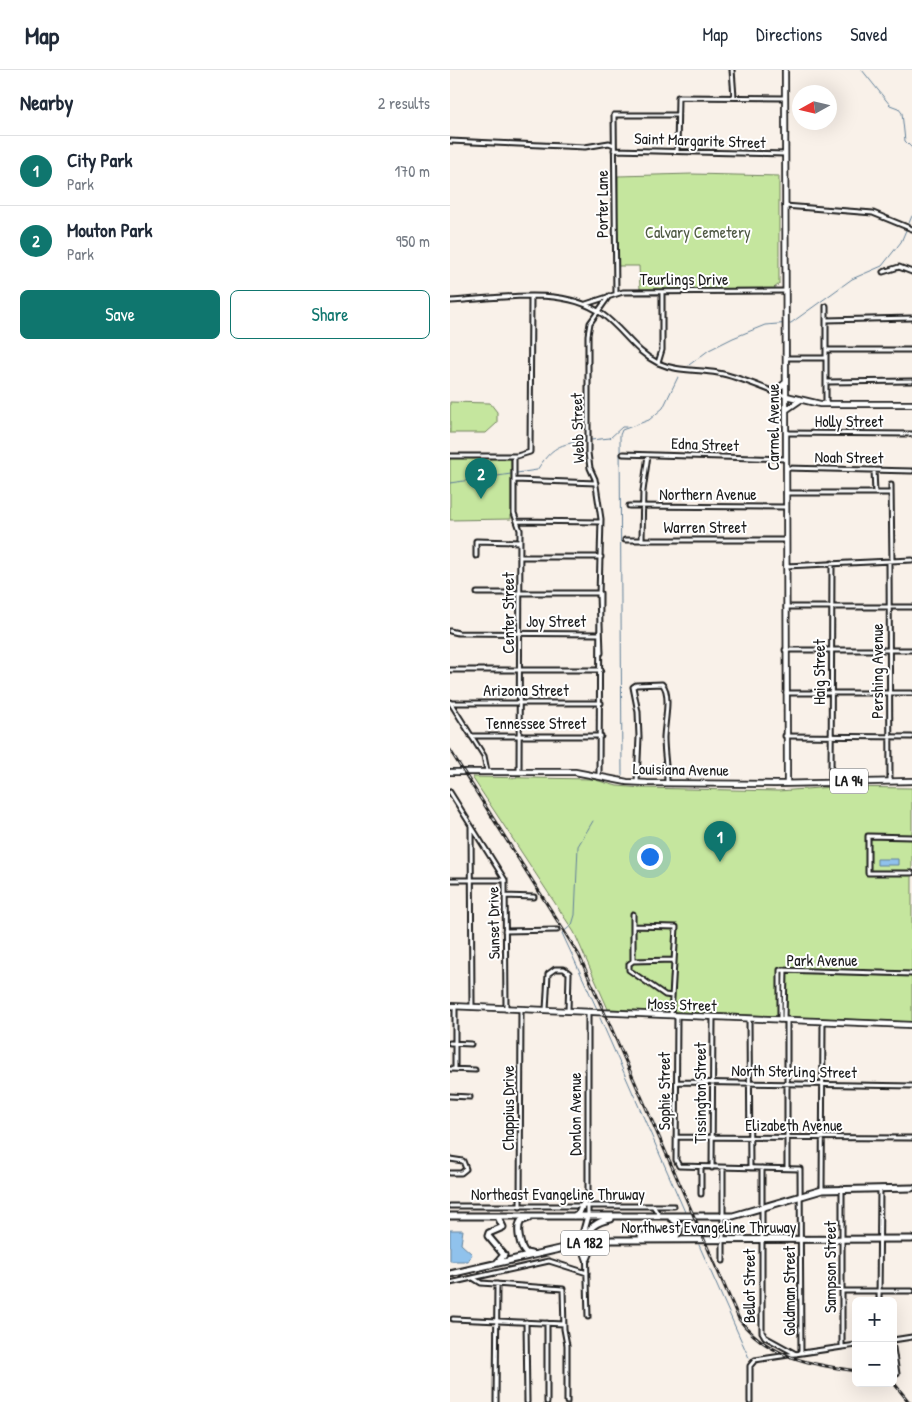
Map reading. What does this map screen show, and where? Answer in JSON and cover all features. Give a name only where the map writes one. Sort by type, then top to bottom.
[{"type":"highway","name":"Northeast Evangeline Thruway","points":[[450,1216],[723,1217],[762,1209],[801,1195],[822,1190],[842,1188],[912,1188]]},
{"type":"highway","points":[[572,1216],[580,1213],[586,1206],[588,1194]]},
{"type":"highway","points":[[546,1252],[576,1240],[586,1229],[588,1216]]},
{"type":"highway","points":[[496,1264],[504,1255],[488,1236],[489,1233],[503,1227],[498,1217]]},
{"type":"highway","points":[[534,1217],[521,1221],[518,1225],[523,1252],[539,1253]]},
{"type":"highway","points":[[586,1243],[587,1233],[594,1225],[604,1220],[626,1217]]},
{"type":"highway","points":[[621,1240],[640,1236],[674,1236],[679,1233],[680,1227],[678,1222],[660,1217]]},
{"type":"highway","name":"Northwest Evangeline Thruway","points":[[450,1274],[566,1247],[603,1241],[912,1240]]},
{"type":"highway","points":[[587,1259],[592,1247],[603,1241]]},
{"type":"highway","points":[[566,1247],[580,1248],[587,1259]]},
{"type":"main road","name":"Carmel Avenue","points":[[785,70],[785,736],[787,783]]},
{"type":"main road","points":[[774,392],[786,381]]},
{"type":"main road","points":[[786,396],[800,401],[826,405],[912,404]]},
{"type":"main road","points":[[786,410],[792,403],[800,401]]},
{"type":"main road","name":"Louisiana Avenue","points":[[450,772],[486,770],[575,772],[599,774],[637,782],[787,783],[912,781]]},
{"type":"main road","name":"Moss Street","points":[[452,1007],[912,1025]]},
{"type":"street","points":[[732,70],[734,97]]},
{"type":"street","points":[[677,151],[678,98],[786,98]]},
{"type":"street","name":"Porter Lane","points":[[616,293],[614,115],[677,116]]},
{"type":"street","name":"Saint Margarite Street","points":[[450,141],[585,147],[609,144],[614,146]]},
{"type":"street","name":"Saint Margarite Street","points":[[614,150],[785,154]]},
{"type":"street","points":[[785,206],[873,213],[912,229]]},
{"type":"street","points":[[883,272],[899,267],[912,272]]},
{"type":"street","name":"Teurlings Drive","points":[[586,304],[616,293],[786,291]]},
{"type":"street","points":[[658,363],[662,350],[662,292]]},
{"type":"street","name":"Webb Street","points":[[599,774],[601,736],[601,522],[596,483],[590,468],[588,453],[588,334],[590,323],[609,296]]},
{"type":"street","points":[[450,456],[514,456],[529,454],[531,448],[531,297]]},
{"type":"street","points":[[450,301],[562,297],[586,304],[598,311],[613,323],[634,347],[658,363],[685,370],[718,373],[786,396]]},
{"type":"street","points":[[826,306],[826,405]]},
{"type":"street","points":[[826,320],[912,318]]},
{"type":"street","points":[[826,350],[912,350]]},
{"type":"street","points":[[786,358],[826,358]]},
{"type":"street","points":[[826,382],[912,381]]},
{"type":"street","name":"Holly Street","points":[[786,433],[912,434]]},
{"type":"street","name":"Edna Street","points":[[623,454],[786,458]]},
{"type":"street","points":[[642,539],[648,455]]},
{"type":"street","name":"Center Street","points":[[514,456],[514,513],[520,526],[519,771]]},
{"type":"street","name":"Noah Street","points":[[786,468],[912,471]]},
{"type":"street","points":[[874,470],[875,493]]},
{"type":"street","points":[[515,480],[596,483]]},
{"type":"street","name":"Pershing Avenue","points":[[890,781],[891,485]]},
{"type":"street","points":[[786,493],[891,493]]},
{"type":"street","name":"Northern Avenue","points":[[629,506],[786,507]]},
{"type":"street","points":[[517,521],[601,522]]},
{"type":"street","name":"Warren Street","points":[[625,540],[786,540]]},
{"type":"street","points":[[476,556],[476,541],[520,542]]},
{"type":"street","points":[[520,556],[601,557]]},
{"type":"street","points":[[786,566],[912,560]]},
{"type":"street","name":"Haig Street","points":[[832,563],[832,781]]},
{"type":"street","points":[[477,593],[600,593]]},
{"type":"street","points":[[786,607],[912,607]]},
{"type":"street","name":"Joy Street","points":[[450,631],[458,633],[600,634]]},
{"type":"street","points":[[785,650],[912,650]]},
{"type":"street","points":[[450,670],[601,670]]},
{"type":"street","points":[[637,782],[638,712],[633,687],[636,684],[664,684],[667,707],[664,737],[667,782]]},
{"type":"street","points":[[786,693],[912,693]]},
{"type":"street","points":[[450,703],[486,759],[486,770]]},
{"type":"street","name":"Arizona Street","points":[[450,703],[601,703]]},
{"type":"street","name":"Tennessee Street","points":[[471,736],[601,736]]},
{"type":"street","points":[[785,736],[912,737]]},
{"type":"street","name":"Sunset Drive","points":[[450,792],[505,880],[506,1009]]},
{"type":"street","points":[[471,825],[472,1008]]},
{"type":"street","points":[[912,837],[868,836],[868,873],[912,873]]},
{"type":"street","points":[[450,880],[505,880]]},
{"type":"street","points":[[505,896],[534,896]]},
{"type":"street","points":[[633,914],[633,961]]},
{"type":"street","points":[[633,926],[676,927],[670,1016]]},
{"type":"street","points":[[505,931],[557,930]]},
{"type":"street","points":[[672,996],[664,995],[629,970],[629,964],[633,961],[674,960]]},
{"type":"street","points":[[546,1011],[548,974],[555,969],[564,969],[569,974],[568,1011]]},
{"type":"street","name":"Park Avenue","points":[[784,1021],[785,970],[912,974]]},
{"type":"street","points":[[452,1007],[455,1044],[452,1069],[475,1070]]},
{"type":"street","name":"Chappius Drive","points":[[520,1207],[521,1010]]},
{"type":"street","name":"Donlon Avenue","points":[[588,1012],[588,1194]]},
{"type":"street","name":"Sophie Street","points":[[677,1016],[676,1137],[678,1166],[701,1168]]},
{"type":"street","name":"Tissington Street","points":[[712,1168],[713,1017]]},
{"type":"street","points":[[749,1019],[750,1168]]},
{"type":"street","points":[[701,1194],[701,1168],[787,1168],[787,1083],[784,1021]]},
{"type":"street","points":[[822,1190],[823,1022]]},
{"type":"street","points":[[450,1043],[471,1044]]},
{"type":"street","name":"North Sterling Street","points":[[677,1082],[912,1086]]},
{"type":"street","points":[[450,1096],[470,1097]]},
{"type":"street","name":"Elizabeth Avenue","points":[[676,1137],[912,1138]]},
{"type":"street","points":[[450,1159],[463,1161],[466,1169],[464,1173],[450,1173]]},
{"type":"street","points":[[723,1168],[723,1261]]},
{"type":"street","name":"Bellot Street","points":[[762,1168],[762,1332],[765,1337],[796,1354]]},
{"type":"street","name":"Goldman Street","points":[[787,1168],[800,1169],[801,1353]]},
{"type":"street","name":"Sampson Street","points":[[842,1188],[842,1347]]},
{"type":"street","points":[[879,1297],[880,1188]]},
{"type":"street","name":"Northeast Evangeline Thruway","points":[[450,1206],[653,1206],[660,1217]]},
{"type":"street","points":[[586,1206],[588,1216]]},
{"type":"street","points":[[653,1206],[674,1206]]},
{"type":"street","points":[[586,1243],[588,1317]]},
{"type":"street","points":[[450,1283],[549,1261],[587,1273]]},
{"type":"street","points":[[473,1278],[481,1283],[563,1289],[564,1324],[568,1345],[567,1402]]},
{"type":"street","points":[[496,1402],[497,1284]]},
{"type":"street","points":[[842,1291],[912,1291]]},
{"type":"street","points":[[453,1319],[564,1324]]},
{"type":"street","points":[[526,1322],[527,1402]]},
{"type":"street","points":[[547,1323],[547,1402]]},
{"type":"street","points":[[897,1339],[912,1337]]},
{"type":"street","points":[[750,1402],[750,1366],[752,1362],[852,1346]]},
{"type":"green space","name":"Calvary Cemetery","points":[[692,174],[779,176],[779,284],[773,289],[640,289],[639,266],[617,266],[618,176]]},
{"type":"green space","points":[[450,402],[490,403],[497,412],[497,423],[486,433],[450,433]]},
{"type":"green space","points":[[450,458],[511,459],[511,519],[450,520]]},
{"type":"green space","points":[[472,777],[592,779],[617,786],[642,788],[778,791],[833,787],[912,788],[912,1022],[608,1009],[574,932]]},
{"type":"water","points":[[877,859],[898,859],[898,865],[877,865]]},
{"type":"water","points":[[450,1230],[463,1230],[461,1244],[472,1254],[468,1261],[450,1261]]},
{"type":"waterway","points":[[862,70],[890,105],[898,108],[902,113],[905,141],[912,148]]},
{"type":"waterway","points":[[689,365],[709,350],[733,338],[765,325],[791,323],[852,279],[882,266],[901,242],[912,216]]},
{"type":"waterway","points":[[622,775],[620,435],[622,430],[649,420],[663,408],[678,377]]},
{"type":"waterway","points":[[591,440],[610,438],[622,427],[626,427]]},
{"type":"waterway","points":[[517,473],[537,470],[547,456],[562,445],[585,441]]},
{"type":"waterway","points":[[450,483],[511,474]]},
{"type":"waterway","points":[[593,821],[578,846],[575,915],[572,925],[562,933],[597,1009]]},
{"type":"waterway","points":[[600,1018],[685,1212]]},
{"type":"waterway","points":[[688,1221],[695,1236]]},
{"type":"waterway","points":[[699,1245],[749,1358]]},
{"type":"railway","points":[[450,750],[579,955],[739,1319],[763,1343],[777,1351],[807,1362],[852,1370]]},
{"type":"railway","points":[[897,1387],[909,1402]]},
{"type":"place","name":"Mouton Park","points":[[481,499]]},
{"type":"place","name":"City Park","points":[[720,862]]}]
